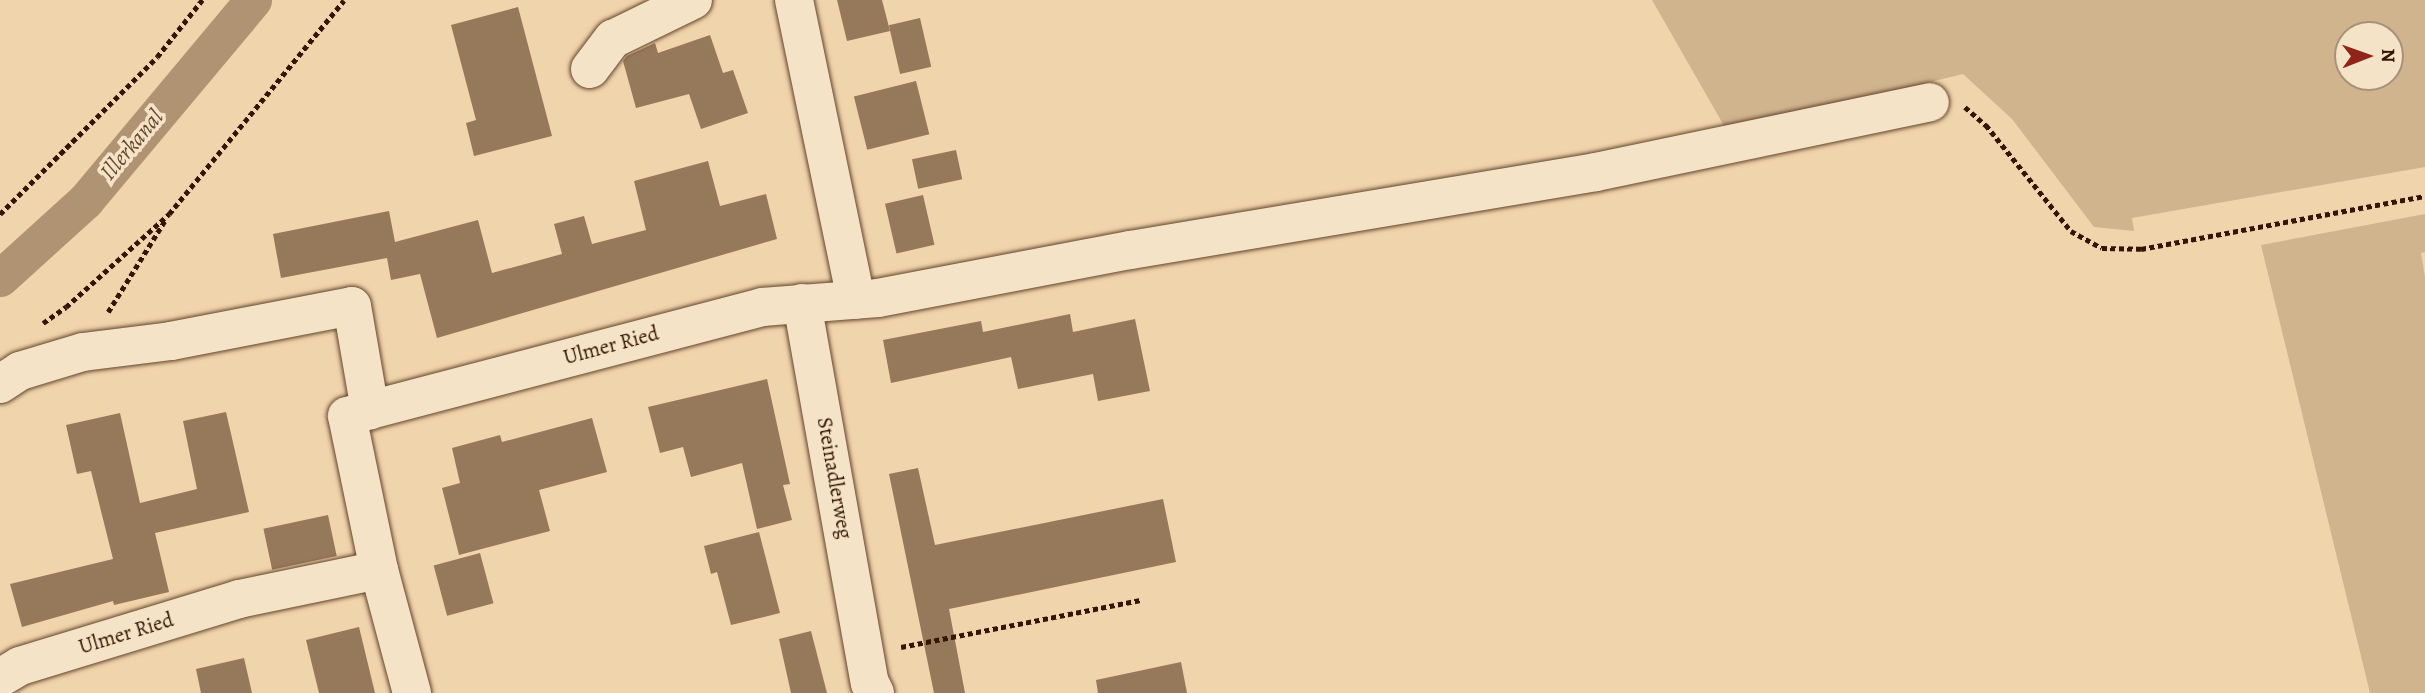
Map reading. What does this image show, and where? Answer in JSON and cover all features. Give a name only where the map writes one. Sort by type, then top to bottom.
[{"type":"street","points":[[590,69],[613,40],[693,0]]},
{"type":"street","points":[[794,0],[856,300]]},
{"type":"street","name":"Ulmer Ried","points":[[412,693],[379,570],[347,416],[723,316],[802,303],[856,300],[1154,246],[1596,172],[1930,102]]},
{"type":"street","name":"Steinadlerweg","points":[[802,303],[869,681]]},
{"type":"street","points":[[0,384],[20,371],[83,352],[171,341],[352,306],[370,410]]},
{"type":"street","name":"Ulmer Ried","points":[[0,678],[32,663],[239,599],[379,570]]},
{"type":"path","points":[[0,215],[157,57],[202,0]]},
{"type":"path","points":[[83,352],[169,214],[344,0]]},
{"type":"path","points":[[1930,102],[1957,103],[1977,115],[2071,231],[2102,248],[2141,249],[2425,196]]},
{"type":"path","points":[[33,329],[66,307],[169,214]]},
{"type":"path","points":[[869,681],[1140,600]]},
{"type":"shaded area","points":[[1652,0],[2425,0],[2425,167],[2132,218],[2134,231],[2094,227],[2012,119],[1963,74],[1727,131]]},
{"type":"shaded area","points":[[2425,214],[2425,252],[2421,253],[2425,277],[2425,693],[2370,693],[2261,245]]},
{"type":"building","points":[[837,0],[882,0],[890,31],[847,41]]},
{"type":"building","points":[[518,7],[552,136],[474,156],[466,123],[476,120],[451,25]]},
{"type":"building","points":[[920,18],[931,67],[900,74],[889,25]]},
{"type":"building","points":[[710,35],[723,73],[733,70],[748,113],[701,129],[689,94],[636,108],[623,61],[627,56],[655,43],[658,53]]},
{"type":"building","points":[[916,81],[929,134],[867,150],[854,96]]},
{"type":"building","points":[[956,150],[962,179],[918,189],[912,159]]},
{"type":"building","points":[[708,161],[720,206],[766,194],[777,239],[437,338],[420,274],[391,280],[387,258],[281,278],[273,234],[389,211],[395,242],[478,220],[492,273],[562,254],[554,224],[584,216],[592,244],[646,230],[634,181]]},
{"type":"building","points":[[923,195],[934,245],[896,253],[885,204]]},
{"type":"building","points":[[1070,314],[1073,332],[1135,319],[1150,391],[1098,401],[1093,374],[1018,389],[1011,357],[891,383],[883,340],[981,321],[983,332]]},
{"type":"building","points":[[767,379],[790,484],[783,485],[792,520],[757,529],[742,463],[691,477],[683,447],[660,453],[648,407]]},
{"type":"building","points":[[226,412],[249,512],[155,533],[169,592],[114,605],[113,601],[22,627],[10,584],[113,559],[91,471],[77,474],[66,425],[120,413],[140,503],[197,489],[183,421]]},
{"type":"building","points":[[592,418],[607,472],[539,490],[550,531],[459,555],[442,488],[460,483],[452,448],[500,435],[502,442]]},
{"type":"building","points":[[918,468],[935,545],[1163,499],[1176,562],[949,609],[965,693],[934,693],[889,474]]},
{"type":"building","points":[[328,515],[337,556],[272,570],[263,529]]},
{"type":"building","points":[[759,532],[780,613],[731,625],[717,572],[711,574],[704,546]]},
{"type":"building","points":[[480,553],[493,603],[447,616],[434,565]]},
{"type":"building","points":[[359,627],[375,693],[319,693],[306,640]]},
{"type":"building","points":[[811,631],[827,693],[791,693],[779,639]]},
{"type":"building","points":[[244,658],[252,693],[201,693],[196,669]]},
{"type":"building","points":[[1181,662],[1187,693],[1098,693],[1096,680]]},
{"type":"waterway","name":"Illerkanal","points":[[0,278],[85,201],[253,0]]}]
